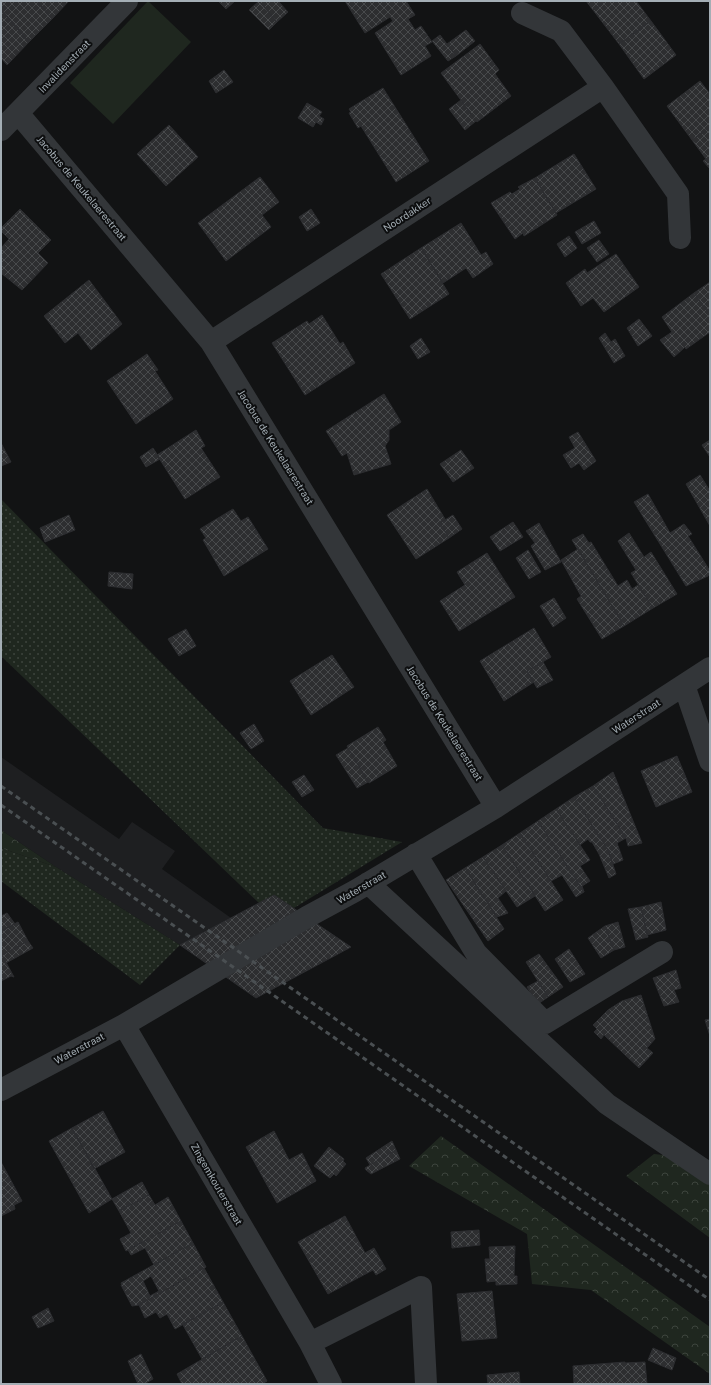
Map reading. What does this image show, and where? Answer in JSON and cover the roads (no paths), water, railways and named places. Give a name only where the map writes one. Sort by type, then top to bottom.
[{"type":"street","name":"Invalidenstraat","points":[[1,130],[126,1]]},
{"type":"street","points":[[522,13],[561,31],[604,87],[678,194],[680,238]]},
{"type":"street","name":"Noordakker","points":[[211,342],[604,87]]},
{"type":"street","name":"Jacobus de Keukelaerestraat","points":[[18,113],[211,342],[496,807]]},
{"type":"street","name":"Waterstraat","points":[[1,1090],[124,1025],[496,807],[710,668]]},
{"type":"street","points":[[684,684],[710,761]]},
{"type":"street","points":[[416,854],[476,953],[545,1023],[662,952]]},
{"type":"street","points":[[368,883],[607,1104],[710,1174]]},
{"type":"street","name":"Zingemkouterstraat","points":[[124,1025],[310,1343],[331,1384]]},
{"type":"street","points":[[310,1343],[421,1287],[426,1384]]},
{"type":"railway","points":[[1,786],[710,1280]]},
{"type":"railway","points":[[1,805],[710,1300]]}]
